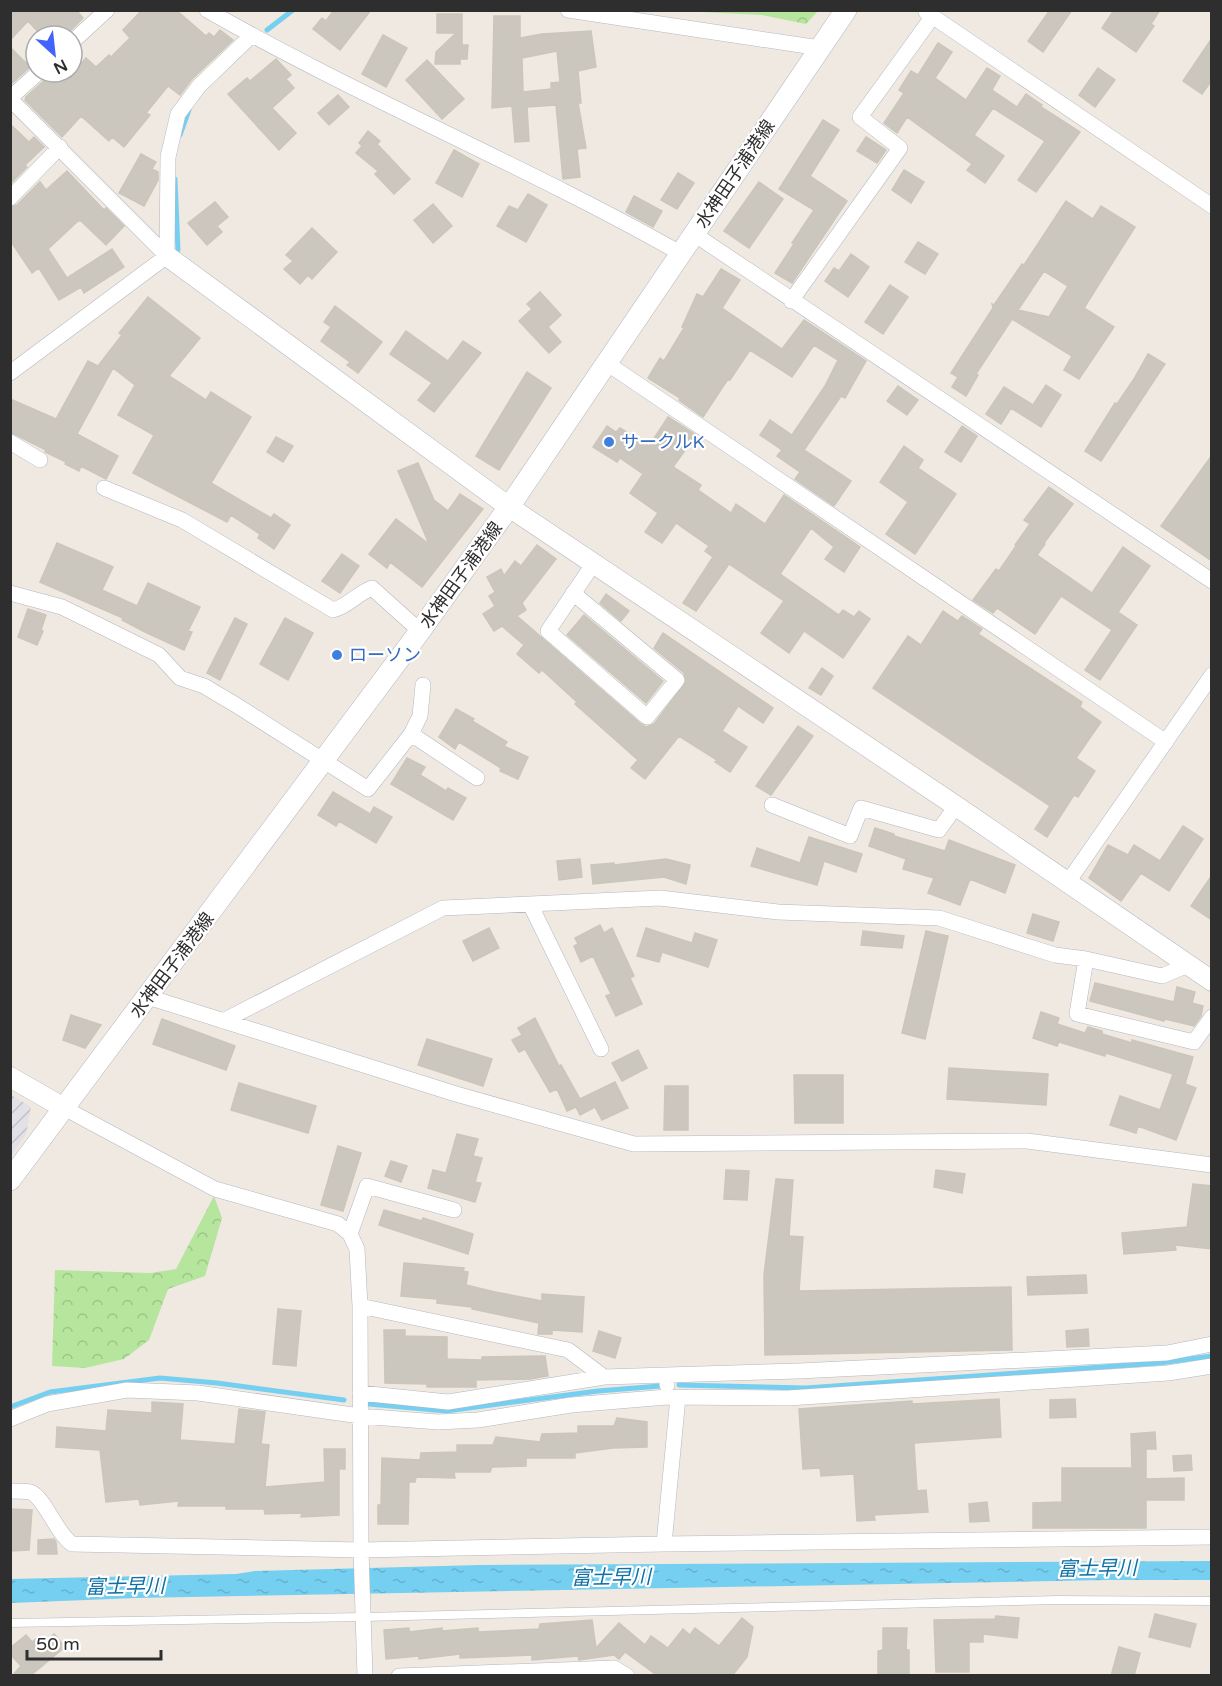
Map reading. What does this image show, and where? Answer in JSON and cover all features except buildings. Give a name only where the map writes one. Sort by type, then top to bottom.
[{"type":"main road","name":"水神田子浦港線","points":[[10,1180],[323,762],[510,507],[846,10]]},
{"type":"street","points":[[84,31],[107,10]]},
{"type":"street","points":[[207,10],[251,36],[337,80],[627,222],[680,253]]},
{"type":"street","points":[[568,10],[820,48]]},
{"type":"street","points":[[792,301],[900,148],[860,117],[929,13],[1212,206]]},
{"type":"street","points":[[167,256],[168,157],[178,114],[199,86],[251,36]]},
{"type":"street","points":[[26,84],[10,98],[167,256],[510,507],[1212,981]]},
{"type":"street","points":[[10,198],[60,147]]},
{"type":"street","points":[[694,234],[1212,581]]},
{"type":"street","points":[[10,373],[167,256]]},
{"type":"street","points":[[608,364],[1166,742]]},
{"type":"street","points":[[10,442],[40,460]]},
{"type":"street","points":[[104,488],[182,520],[333,610],[343,607],[359,592],[372,588],[420,631]]},
{"type":"street","points":[[573,593],[678,681],[647,717],[548,631],[573,593],[594,563]]},
{"type":"street","points":[[10,594],[62,607],[159,655],[180,678],[204,686],[368,789],[411,734],[420,716],[423,686]]},
{"type":"street","points":[[1068,882],[1212,675]]},
{"type":"street","points":[[411,734],[477,778]]},
{"type":"street","points":[[772,805],[850,836],[861,808],[939,830],[956,806]]},
{"type":"street","points":[[223,1022],[443,908],[531,906],[660,898],[778,912],[939,918],[1055,955],[1086,958],[1162,976],[1188,965]]},
{"type":"street","points":[[531,906],[601,1049]]},
{"type":"street","points":[[1086,958],[1077,1014],[1194,1042],[1212,1017]]},
{"type":"street","points":[[148,997],[456,1094],[634,1144],[1027,1141],[1212,1165]]},
{"type":"street","points":[[10,1077],[215,1189],[338,1224],[350,1234],[357,1249],[360,1306],[361,1555],[365,1676]]},
{"type":"street","points":[[350,1234],[367,1186],[454,1210]]},
{"type":"street","points":[[360,1306],[568,1350],[604,1377]]},
{"type":"street","points":[[360,1393],[448,1402],[604,1377],[823,1370],[1167,1353],[1212,1344]]},
{"type":"street","points":[[10,1419],[46,1404],[127,1390],[198,1393],[360,1416],[438,1422],[478,1420],[570,1406],[673,1397],[788,1398],[1168,1373],[1212,1366]]},
{"type":"street","points":[[664,1544],[673,1397],[667,1375]]},
{"type":"street","points":[[10,1491],[31,1492],[39,1498],[63,1537],[72,1544],[361,1555],[664,1544],[1212,1537]]},
{"type":"street","points":[[399,1676],[614,1668],[627,1676]]},
{"type":"lane","points":[[10,1623],[363,1611],[1058,1600],[1212,1601]]},
{"type":"shaded area","points":[[11,1095],[31,1107],[26,1134],[11,1156]]},
{"type":"green space","points":[[680,11],[818,11],[806,24],[762,15]]},
{"type":"green space","points":[[214,1196],[222,1218],[205,1276],[168,1289],[149,1340],[124,1359],[85,1368],[52,1366],[55,1270],[150,1273],[176,1269]]},
{"type":"water","name":"富士早川","points":[[1212,1561],[1211,1580],[136,1598],[11,1603],[10,1579],[480,1565]]},
{"type":"waterway","points":[[267,30],[293,10]]},
{"type":"waterway","points":[[180,135],[189,110]]},
{"type":"waterway","points":[[175,179],[178,250]]},
{"type":"waterway","points":[[679,1385],[806,1388],[1159,1363],[1212,1356]]},
{"type":"waterway","points":[[10,1407],[50,1392],[160,1378],[217,1383],[344,1400]]},
{"type":"waterway","points":[[369,1404],[446,1411],[598,1391],[660,1386]]},
{"type":"place","name":"サークルK","points":[[609,442]]},
{"type":"place","name":"ローソン","points":[[337,655]]}]
